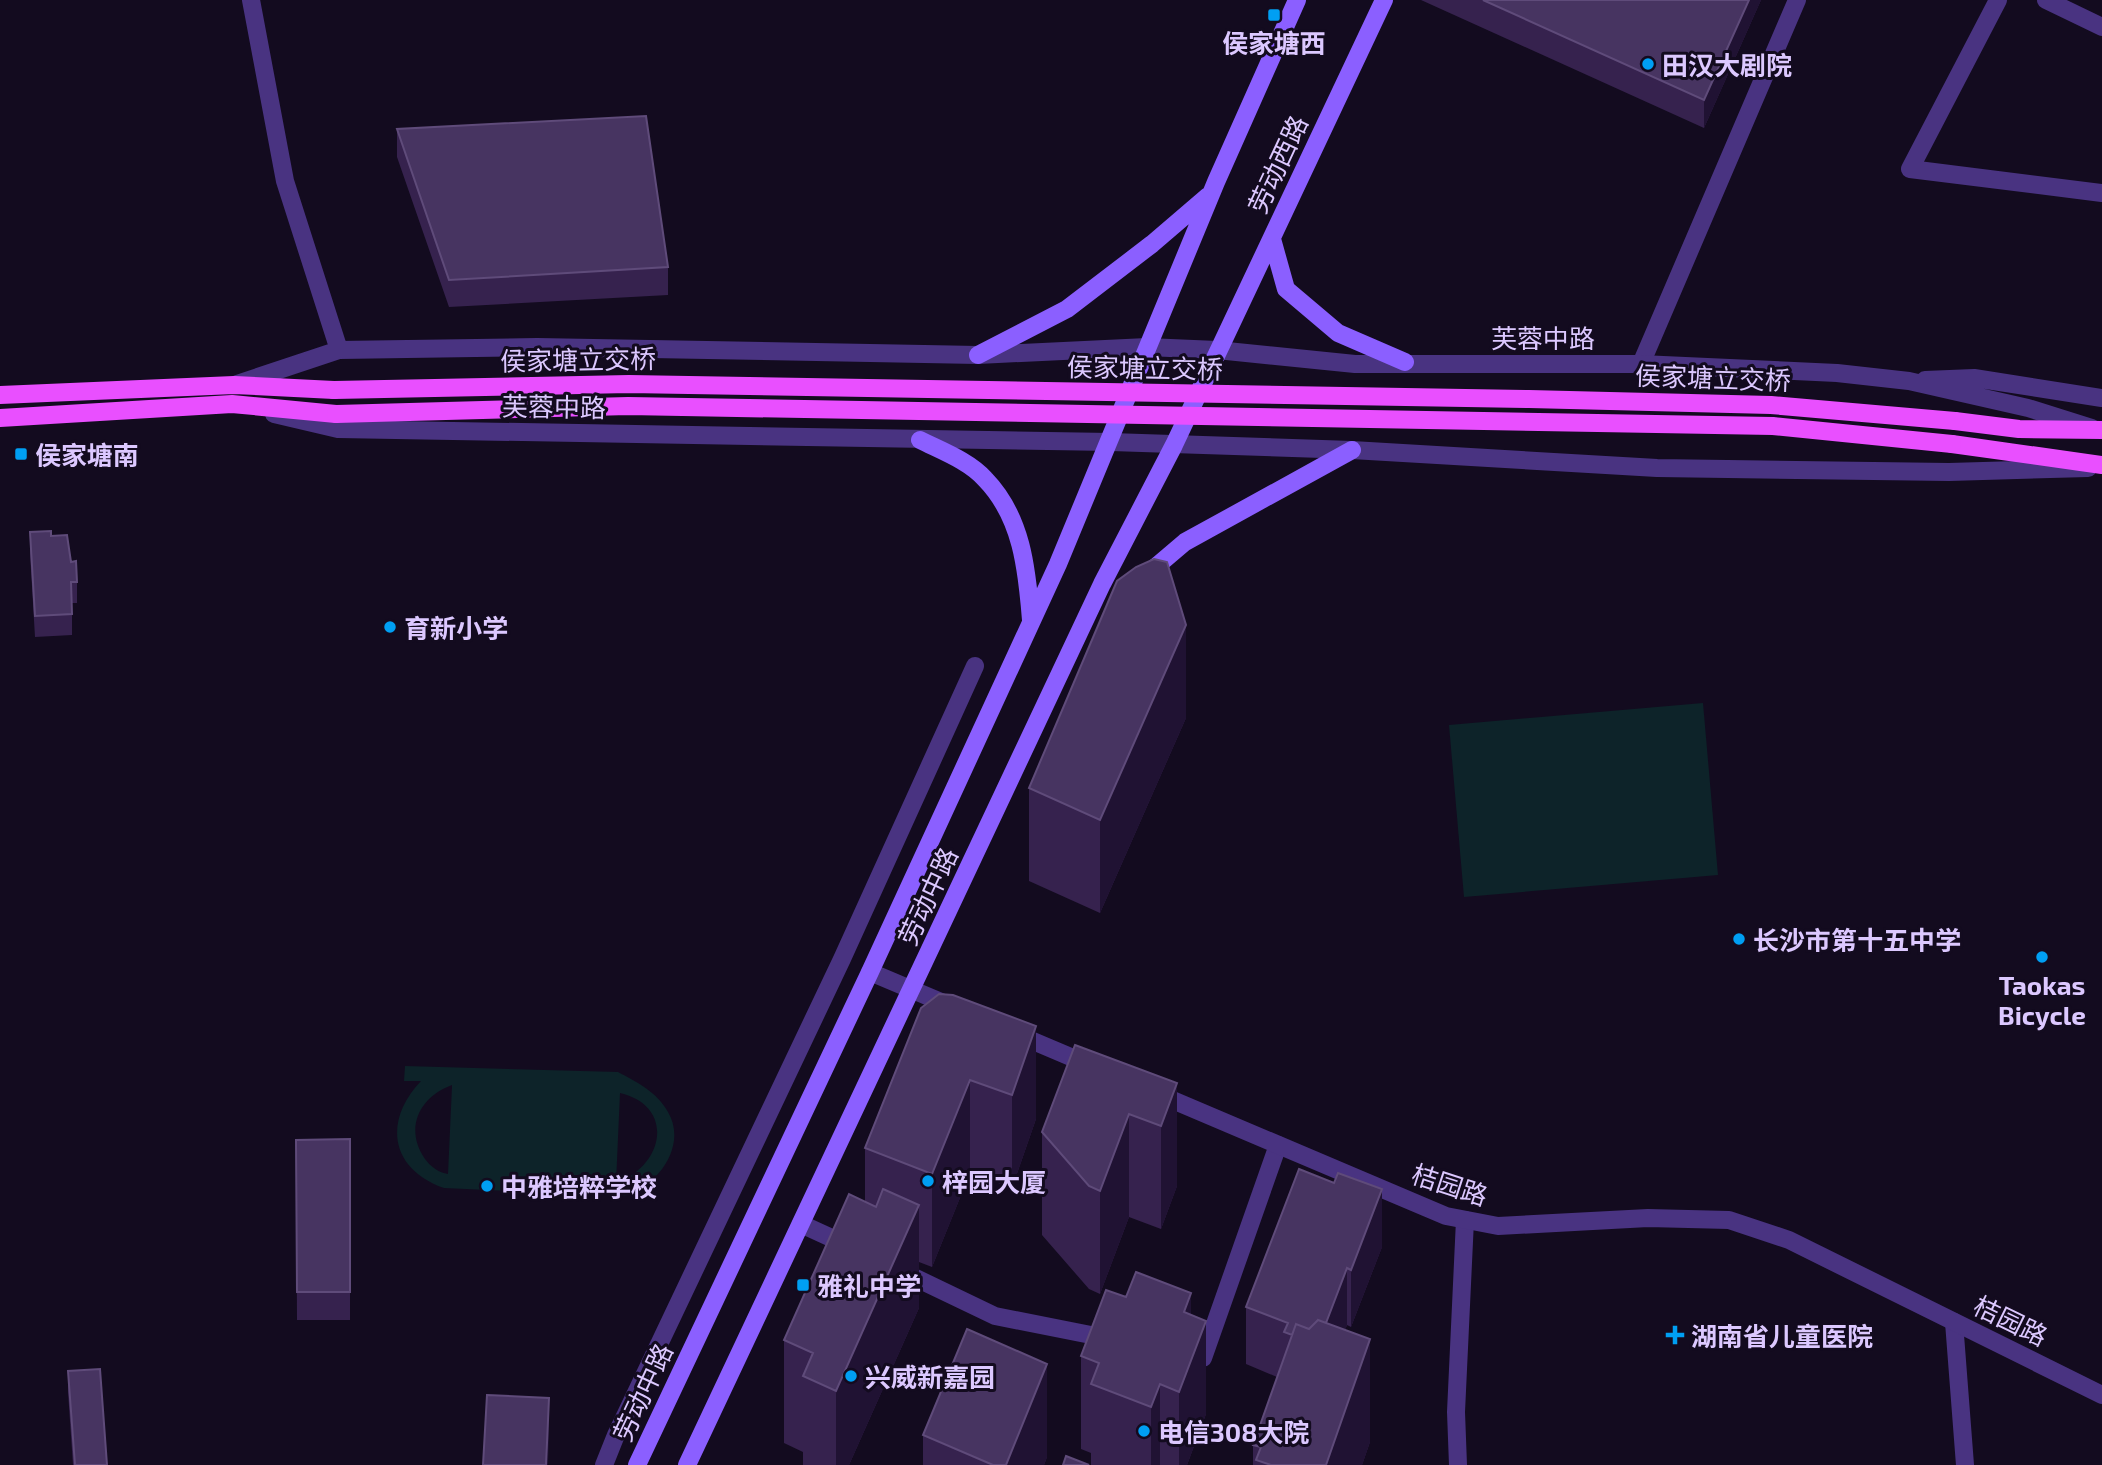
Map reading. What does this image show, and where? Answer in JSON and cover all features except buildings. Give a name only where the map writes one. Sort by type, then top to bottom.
[{"type":"main road","name":"劳动西路","points":[[1147,347],[1297,0]]},
{"type":"main road","name":"劳动西路","points":[[1217,350],[1384,0]]},
{"type":"main road","points":[[978,355],[1067,309],[1152,244],[1211,194]]},
{"type":"main road","points":[[1272,239],[1286,289],[1338,333],[1405,362]]},
{"type":"main road","name":"劳动中路","points":[[637,1465],[870,972],[1031,622],[1111,442],[1147,347]]},
{"type":"main road","name":"劳动中路","points":[[687,1465],[1079,633],[1174,444],[1217,350]]},
{"type":"main road","name":"侯家塘立交桥","points":[[233,386],[334,390],[629,384],[1557,399],[1798,406],[2019,429],[2100,430]]},
{"type":"main road","points":[[0,395],[233,386]]},
{"type":"main road","name":"侯家塘立交桥","points":[[232,404],[336,414],[628,406],[1718,425],[1812,429],[1952,443],[2102,466]]},
{"type":"main road","name":"芙蓉中路","points":[[0,418],[232,404]]},
{"type":"main road","points":[[920,440],[958,459],[985,478],[1012,517],[1026,562],[1031,622]]},
{"type":"main road","points":[[1132,587],[1185,542],[1352,450]]},
{"type":"main road","points":[[1079,633],[1115,602]]},
{"type":"street","points":[[251,0],[285,181],[339,350]]},
{"type":"street","points":[[1641,364],[1797,0]]},
{"type":"street","points":[[1998,0],[1910,169],[2102,193]]},
{"type":"street","points":[[2046,0],[2102,27]]},
{"type":"street","name":"芙蓉中路","points":[[233,386],[339,350],[537,347],[978,355],[1147,347],[1217,350],[1354,363],[1641,364],[1837,373],[1909,381],[2028,408],[2100,430]]},
{"type":"street","points":[[1909,381],[1974,378],[2102,398]]},
{"type":"street","name":"芙蓉中路","points":[[232,404],[338,429],[1174,444]]},
{"type":"street","points":[[1174,444],[1352,450],[1657,468],[1949,472],[2102,466]]},
{"type":"street","points":[[604,1465],[842,959],[975,666]]},
{"type":"street","points":[[870,972],[975,1017]]},
{"type":"street","points":[[1001,1028],[1114,1076]]},
{"type":"street","name":"桔园路","points":[[1139,1086],[1446,1216],[1498,1226],[1647,1218],[1729,1220],[1789,1240],[2102,1395]]},
{"type":"street","points":[[1166,1351],[1203,1358],[1278,1145]]},
{"type":"street","points":[[1458,1465],[1456,1412],[1465,1220]]},
{"type":"street","points":[[801,1224],[862,1253]]},
{"type":"street","points":[[886,1264],[995,1316],[1129,1343]]},
{"type":"street","points":[[1954,1322],[1965,1465]]},
{"type":"shaded area","points":[[1703,703],[1718,875],[1464,897],[1449,725]]},
{"type":"shaded area","points":[[405,1066],[618,1072],[646,1088],[668,1112],[673,1125],[672,1151],[658,1174],[637,1191],[625,1196],[444,1188],[426,1180],[412,1169],[403,1156],[397,1127],[409,1096],[421,1081],[404,1081]],"holes":[[[452,1086],[448,1174],[435,1169],[425,1159],[419,1148],[416,1126],[423,1106],[431,1097]],[[620,1093],[638,1100],[649,1110],[656,1122],[657,1136],[645,1163],[616,1183]]]},
{"type":"place","name":"侯家塘西","points":[[1274,15]]},
{"type":"place","name":"田汉大剧院","points":[[1648,64]]},
{"type":"place","name":"侯家塘南","points":[[21,454]]},
{"type":"place","name":"育新小学","points":[[390,627]]},
{"type":"place","name":"长沙市第十五中学","points":[[1739,939]]},
{"type":"place","name":"Taokas Bicycle","points":[[2042,957]]},
{"type":"place","name":"梓园大厦","points":[[928,1181]]},
{"type":"place","name":"中雅培粹学校","points":[[487,1186]]},
{"type":"place","name":"雅礼中学","points":[[803,1285]]},
{"type":"place","name":"湖南省儿童医院","points":[[1675,1335]]},
{"type":"place","name":"兴威新嘉园","points":[[851,1376]]},
{"type":"place","name":"电信308大院","points":[[1144,1431]]}]
